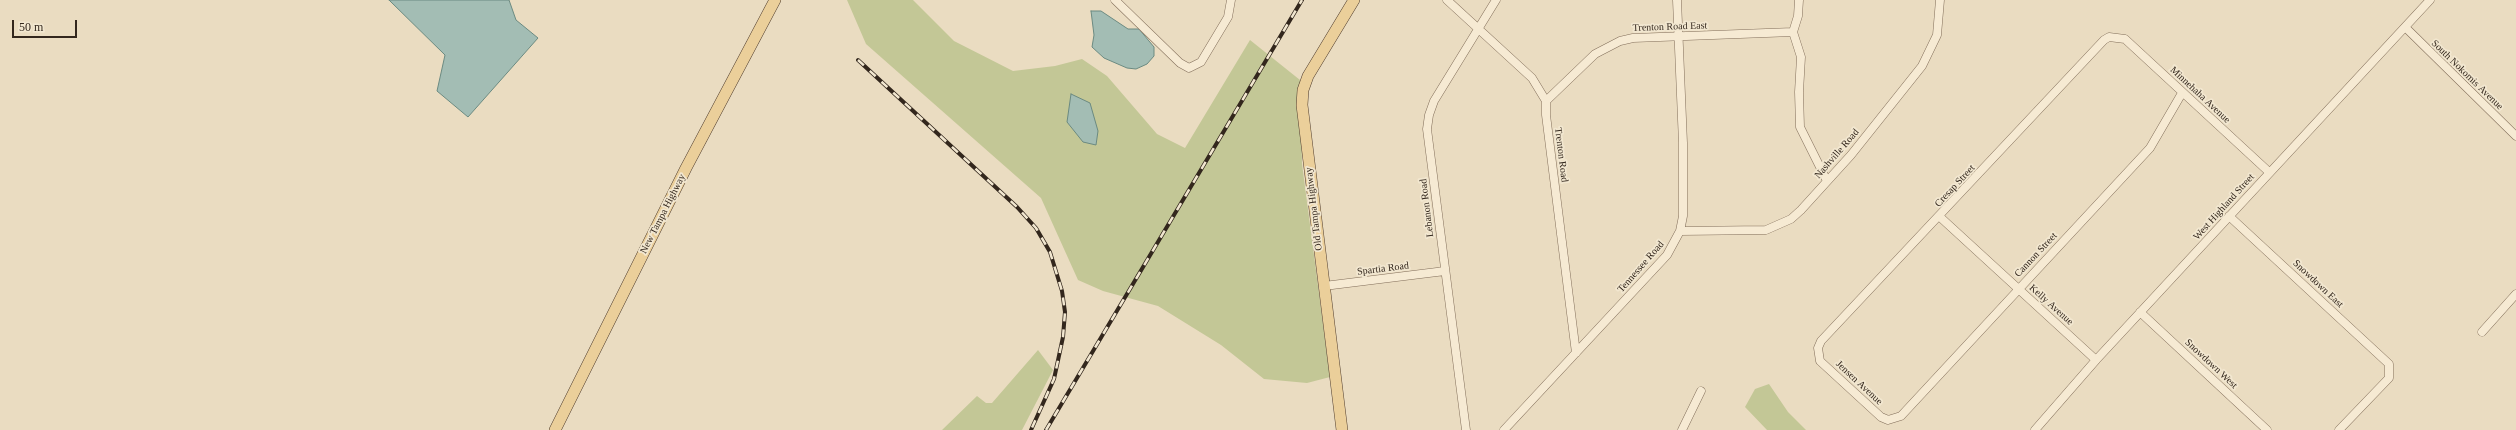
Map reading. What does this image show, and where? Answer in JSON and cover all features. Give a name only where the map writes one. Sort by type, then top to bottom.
[{"type":"main road","name":"New Tampa Highway","points":[[555,430],[686,168],[775,0]]},
{"type":"main road","name":"Old Tampa Highway","points":[[1342,430],[1304,122],[1304,90],[1308,76],[1354,0]]},
{"type":"street","points":[[1115,0],[1180,63],[1189,68],[1201,62],[1228,17],[1231,0]]},
{"type":"street","name":"Trenton Road","points":[[1447,0],[1532,78],[1546,101],[1546,115],[1576,353]]},
{"type":"street","name":"Lebanon Road","points":[[1466,430],[1427,129],[1429,115],[1434,101],[1496,0]]},
{"type":"street","name":"Tennessee Road","points":[[1504,430],[1667,255],[1680,231],[1683,216],[1683,151],[1677,0]]},
{"type":"street","points":[[1798,0],[1798,16],[1793,32],[1801,57],[1799,92],[1800,127],[1827,181]]},
{"type":"street","name":"Nashville Road","points":[[1680,231],[1766,230],[1778,226],[1801,210],[1851,155],[1922,66],[1937,36],[1940,0]]},
{"type":"street","name":"West Highland Street","points":[[2035,430],[2140,312],[2430,0]]},
{"type":"street","name":"South Nokomis Avenue","points":[[2405,27],[2516,136]]},
{"type":"street","name":"Trenton Road East","points":[[1546,101],[1595,54],[1608,47],[1633,38],[1793,32]]},
{"type":"street","name":"Minnehaha Avenue","points":[[2115,37],[2125,40],[2269,172]]},
{"type":"street","name":"Cresap Street","points":[[1818,355],[1818,348],[1821,341],[1940,217],[2104,40],[2115,37]]},
{"type":"street","name":"Cannon Street","points":[[1892,420],[1901,416],[2150,148],[2182,93]]},
{"type":"street","name":"Snowdown East","points":[[2229,216],[2385,359],[2390,368],[2388,378],[2339,430]]},
{"type":"street","name":"Kelly Avenue","points":[[1940,217],[2096,360]]},
{"type":"street","name":"Spartia Road","points":[[1324,286],[1445,271]]},
{"type":"street","points":[[2482,332],[2516,294]]},
{"type":"street","name":"Snowdown West","points":[[2140,312],[2267,430]]},
{"type":"street","name":"Jensen Avenue","points":[[1818,355],[1820,361],[1881,417],[1892,420]]},
{"type":"street","points":[[1682,430],[1701,391]]},
{"type":"green space","points":[[847,0],[913,0],[954,41],[1013,71],[1055,66],[1082,59],[1107,76],[1157,134],[1185,148],[1250,40],[1300,80],[1302,164],[1330,377],[1307,383],[1264,379],[1221,345],[1158,306],[1103,291],[1078,280],[1041,198],[866,44]]},
{"type":"green space","points":[[1038,350],[1053,370],[1022,430],[942,430],[977,396],[986,403],[992,403]]},
{"type":"green space","points":[[1769,384],[1788,412],[1806,430],[1767,430],[1745,407],[1755,389]]},
{"type":"water","points":[[389,0],[509,0],[516,20],[538,38],[468,117],[437,91],[445,55]]},
{"type":"water","points":[[1091,11],[1101,11],[1128,29],[1139,29],[1154,47],[1154,56],[1147,64],[1136,69],[1127,68],[1104,58],[1092,47],[1094,35]]},
{"type":"water","points":[[1071,94],[1090,103],[1098,131],[1096,145],[1083,142],[1067,122]]},
{"type":"railway","points":[[1046,430],[1302,0]]},
{"type":"railway","points":[[858,60],[1017,207],[1036,228],[1050,252],[1062,291],[1065,312],[1063,337],[1054,379],[1031,430]]}]
